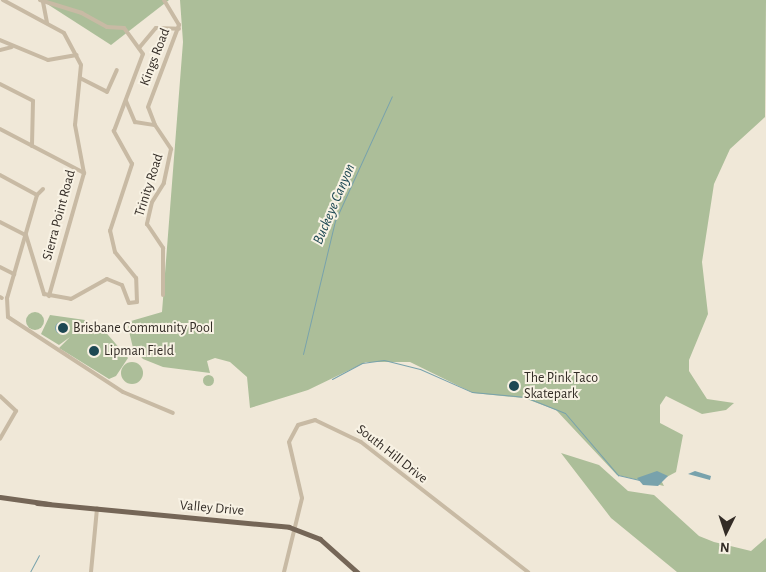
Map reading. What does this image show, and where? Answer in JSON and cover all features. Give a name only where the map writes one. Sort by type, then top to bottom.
[{"type":"main road","name":"Valley Drive","points":[[0,497],[37,503],[295,529],[320,539],[357,572]]},
{"type":"street","name":"Sierra Point Road","points":[[3,0],[66,35],[77,55],[80,78],[75,129],[84,173],[49,296]]},
{"type":"street","name":"Kings Road","points":[[155,125],[148,107],[179,29],[164,0]]},
{"type":"street","points":[[41,1],[47,23]]},
{"type":"street","points":[[0,222],[26,235],[40,290],[49,296],[71,299],[98,280],[110,279],[122,285],[130,303],[137,302],[136,278],[117,255],[110,235],[115,208],[132,167],[114,135],[143,59],[139,48],[124,28],[107,27],[82,13],[41,1]]},
{"type":"street","points":[[139,48],[156,28],[179,29]]},
{"type":"street","points":[[0,40],[48,60],[77,55]]},
{"type":"street","points":[[0,50],[13,47]]},
{"type":"street","points":[[80,78],[85,83],[107,92],[117,70]]},
{"type":"street","points":[[78,86],[85,83]]},
{"type":"street","points":[[0,84],[32,100],[32,146]]},
{"type":"street","points":[[126,101],[135,122],[155,125]]},
{"type":"street","name":"Trinity Road","points":[[155,125],[172,151],[164,183],[147,221],[163,248],[164,296]]},
{"type":"street","points":[[0,129],[84,173]]},
{"type":"street","points":[[0,176],[37,195]]},
{"type":"street","points":[[43,189],[37,195],[5,306],[12,322],[123,392],[173,413]]},
{"type":"street","points":[[22,248],[30,248]]},
{"type":"street","points":[[0,267],[14,274]]},
{"type":"street","points":[[0,396],[16,411],[0,439]]},
{"type":"street","name":"South Hill Drive","points":[[295,529],[302,495],[289,442],[298,425],[320,421],[361,442],[528,572]]},
{"type":"street","points":[[91,572],[97,508]]},
{"type":"street","points":[[284,572],[295,529]]},
{"type":"green space","points":[[41,0],[169,0],[111,45]]},
{"type":"green space","points":[[180,0],[766,0],[765,117],[730,149],[714,184],[702,262],[708,314],[689,360],[689,371],[707,399],[734,403],[726,410],[702,414],[666,396],[660,405],[660,423],[683,435],[676,472],[661,480],[664,486],[617,475],[556,410],[524,398],[473,393],[410,362],[366,362],[308,390],[250,408],[247,377],[230,362],[215,358],[207,361],[210,373],[163,367],[143,359],[133,348],[128,327],[131,321],[162,312],[183,42]]},
{"type":"green space","points":[[31,312],[39,312],[44,317],[42,328],[31,330],[26,325],[26,317]]},
{"type":"green space","name":"Lipman Field","points":[[50,315],[85,320],[82,328],[96,321],[128,358],[116,376],[109,379],[59,348],[70,337],[59,345],[41,334]]},
{"type":"green space","points":[[132,362],[140,365],[143,373],[140,381],[132,384],[124,381],[121,373],[124,365]]},
{"type":"green space","points":[[206,375],[210,375],[213,380],[212,384],[206,385],[203,382],[203,378]]},
{"type":"green space","points":[[561,453],[599,465],[628,491],[654,495],[699,536],[714,542],[751,551],[766,538],[766,572],[677,572],[611,518]]},
{"type":"water","points":[[63,322],[66,323],[66,333],[59,334],[56,333],[55,326],[56,323]]},
{"type":"water","points":[[657,471],[668,476],[658,486],[643,485],[637,478]]},
{"type":"water","points":[[695,471],[711,476],[710,480],[688,474]]},
{"type":"waterway","name":"Buckeye Canyon","points":[[303,354],[335,221],[392,96]]},
{"type":"waterway","points":[[332,379],[362,363],[384,360],[420,369],[472,392],[525,397],[565,413],[618,475],[639,480]]},
{"type":"waterway","points":[[30,572],[39,555]]},
{"type":"place","name":"Brisbane Community Pool","points":[[63,328]]},
{"type":"place","name":"Lipman Field","points":[[94,351]]},
{"type":"place","name":"The Pink Taco Skatepark","points":[[514,386]]}]
